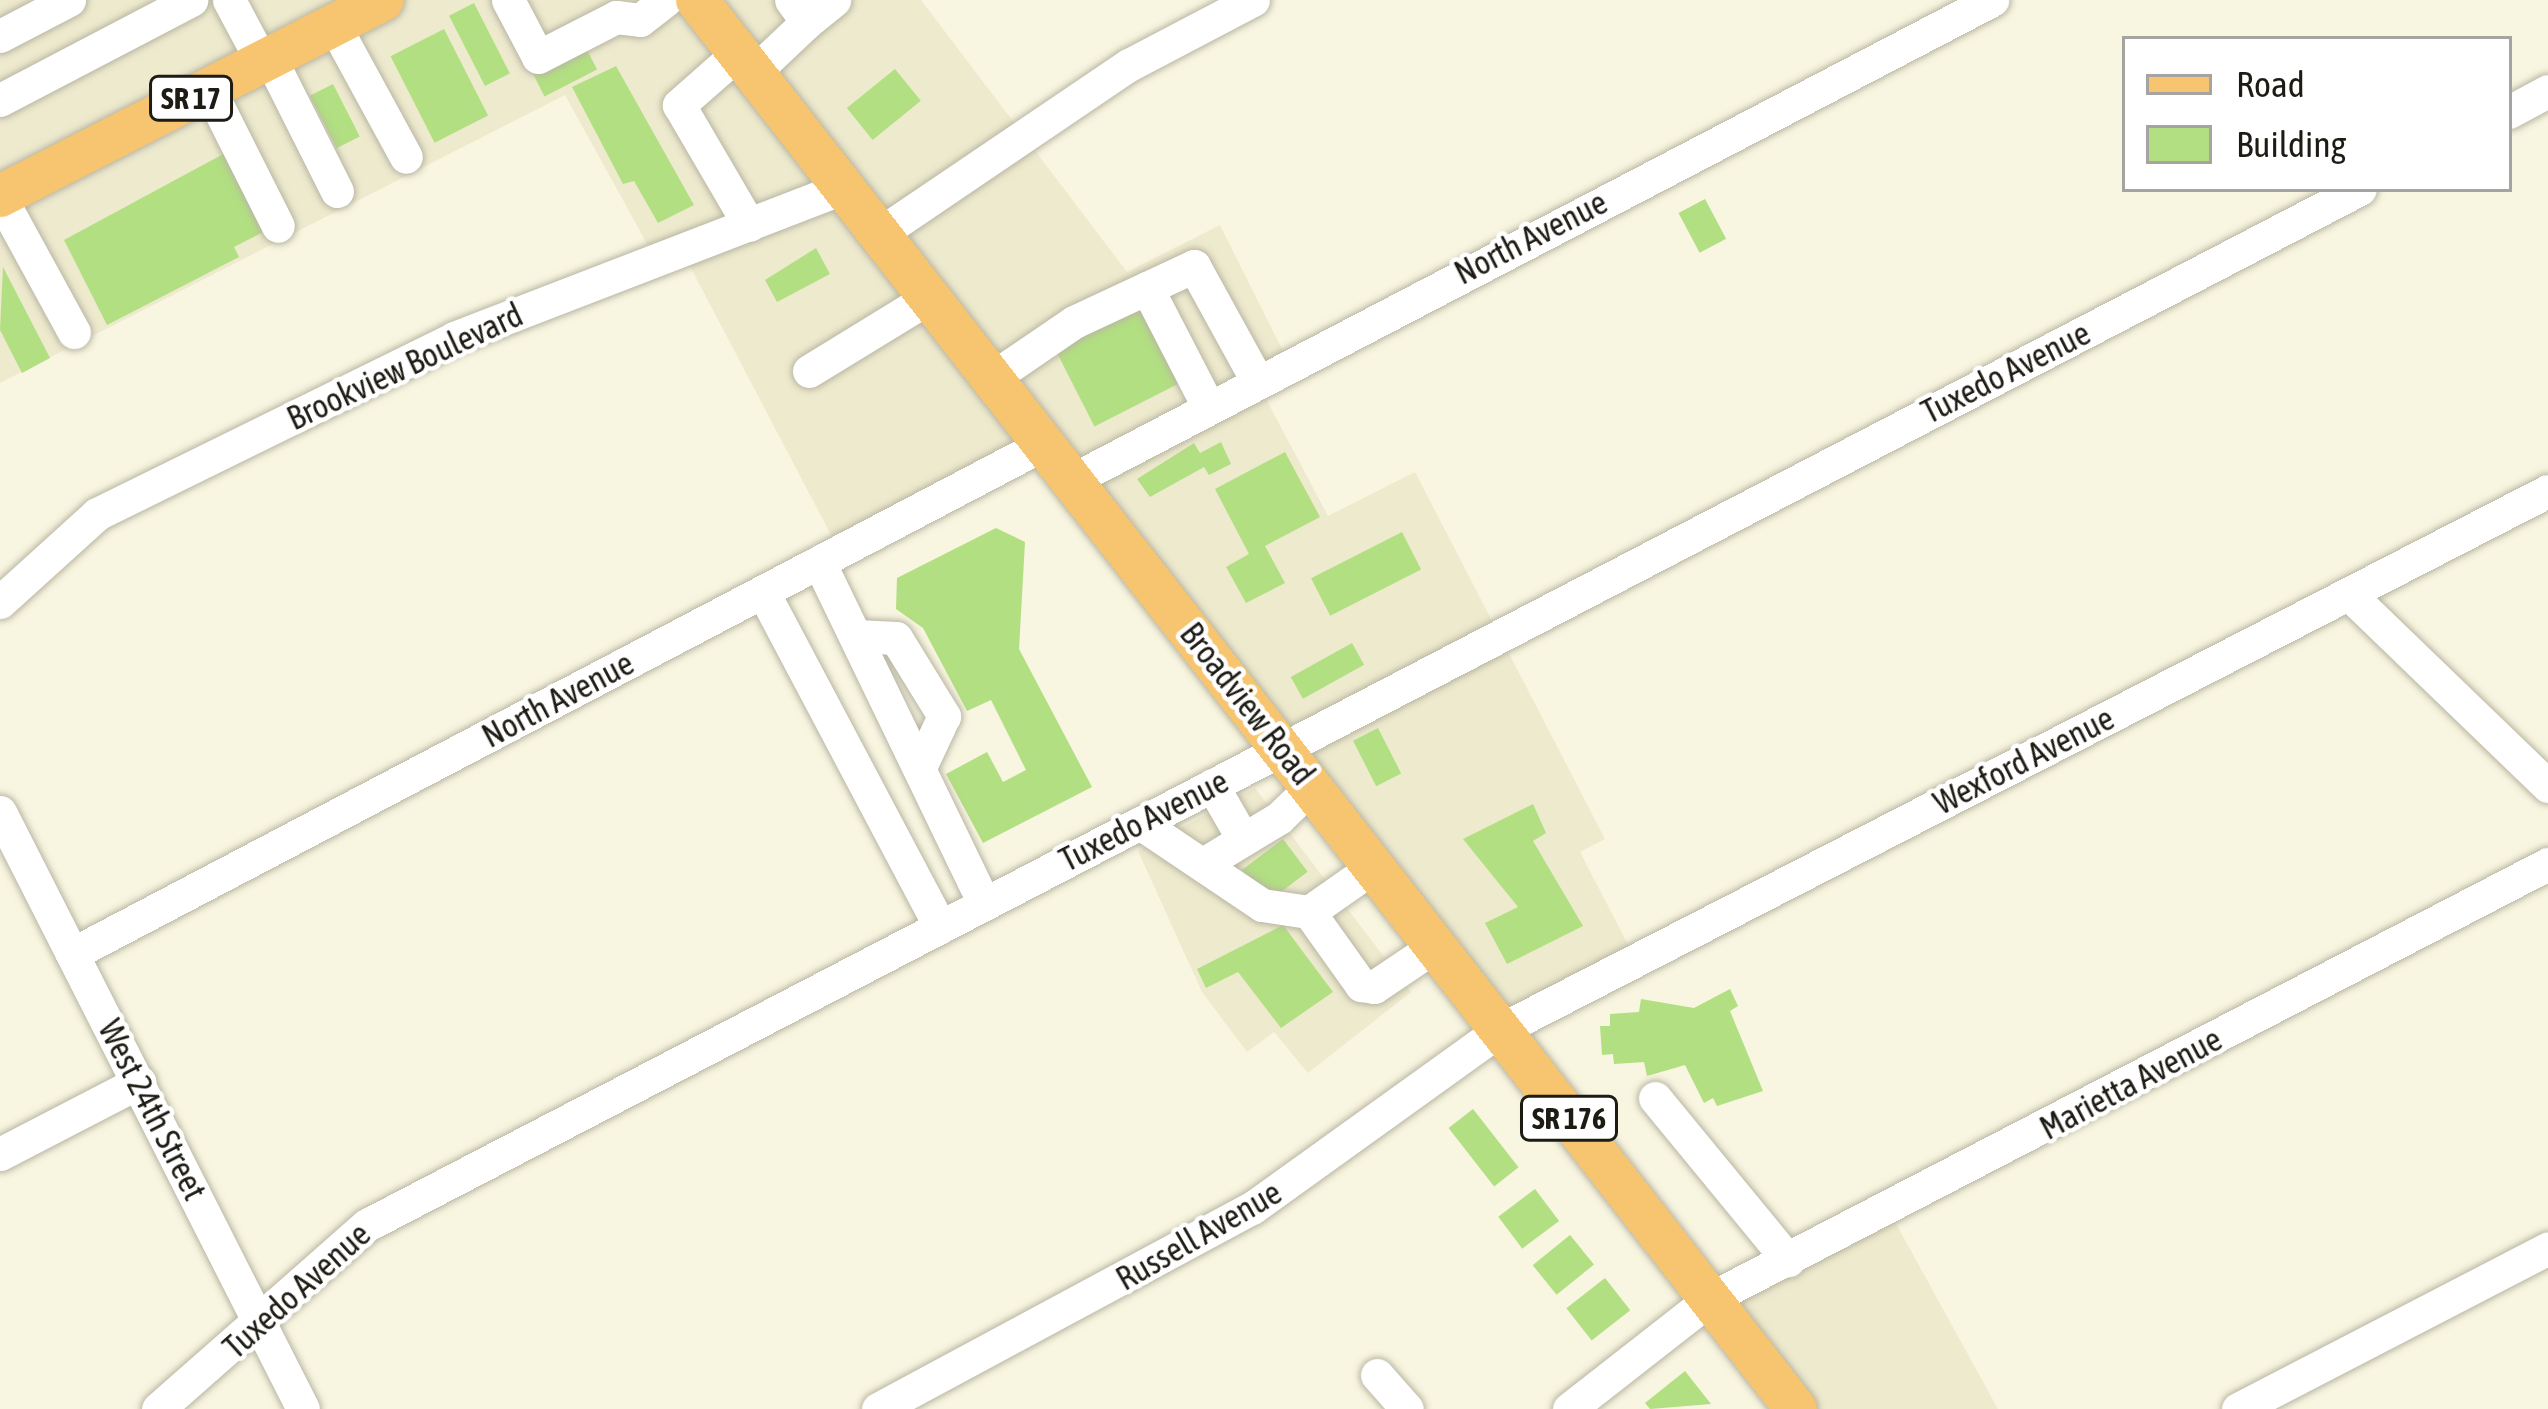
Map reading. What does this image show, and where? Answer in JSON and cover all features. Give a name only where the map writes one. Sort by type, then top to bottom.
[{"type":"main road","name":"SR 17","points":[[0,196],[383,0]]},
{"type":"main road","name":"Broadview Road","points":[[697,0],[1796,1409]]},
{"type":"street","points":[[0,36],[70,0]]},
{"type":"street","points":[[0,100],[191,0]]},
{"type":"street","points":[[229,0],[337,191]]},
{"type":"street","points":[[508,0],[538,57],[616,17],[640,20],[666,0]]},
{"type":"street","points":[[748,225],[680,105],[746,63],[799,11],[834,0]]},
{"type":"street","points":[[879,234],[1129,65],[1252,0]]},
{"type":"street","name":"North Avenue","points":[[1072,480],[1256,379],[1992,0]]},
{"type":"street","points":[[334,25],[406,158]]},
{"type":"street","points":[[209,89],[278,226]]},
{"type":"street","points":[[2512,110],[2548,91]]},
{"type":"street","name":"Brookview Boulevard","points":[[0,602],[98,514],[454,338],[843,188]]},
{"type":"street","name":"Tuxedo Avenue","points":[[158,1409],[260,1325],[367,1225],[2354,192]]},
{"type":"street","points":[[0,196],[74,332]]},
{"type":"street","points":[[992,378],[1074,322],[1195,266],[1256,379]]},
{"type":"street","points":[[1148,288],[1208,406]]},
{"type":"street","points":[[809,371],[928,298]]},
{"type":"street","name":"North Avenue","points":[[72,954],[1044,444]]},
{"type":"street","name":"Wexford Avenue","points":[[1500,1030],[2548,491]]},
{"type":"street","points":[[819,562],[984,904]]},
{"type":"street","points":[[763,592],[940,927]]},
{"type":"street","points":[[2350,595],[2548,786]]},
{"type":"street","points":[[1211,785],[1243,839]]},
{"type":"street","points":[[1203,863],[1312,786]]},
{"type":"street","name":"West 24th Street","points":[[0,812],[303,1409]]},
{"type":"street","points":[[1140,823],[1262,905],[1309,912],[1373,867]]},
{"type":"street","name":"Marietta Avenue","points":[[1569,1409],[1612,1396],[1711,1298],[2548,864]]},
{"type":"street","points":[[1309,912],[1361,985],[1374,987],[1435,946]]},
{"type":"street","name":"Russell Avenue","points":[[878,1409],[1252,1208],[1500,1030]]},
{"type":"street","points":[[0,1154],[139,1082]]},
{"type":"street","points":[[1655,1098],[1788,1260]]},
{"type":"street","points":[[2238,1409],[2548,1248]]},
{"type":"street","points":[[1377,1375],[1407,1409]]},
{"type":"shaded area","points":[[0,0],[921,0],[1127,272],[1220,225],[1289,363],[1256,380],[1328,516],[1415,472],[1605,839],[1580,852],[1636,960],[1500,1030],[1044,445],[840,552],[682,251],[656,260],[565,95],[0,383]]},
{"type":"shaded area","points":[[1255,788],[1411,992],[1308,1073],[1274,1032],[1247,1052],[1202,992],[1138,851]]},
{"type":"shaded area","points":[[1889,1211],[1998,1409],[1796,1409],[1711,1298]]},
{"type":"building","points":[[474,3],[510,73],[485,86],[449,16]]},
{"type":"building","points":[[444,29],[488,115],[435,143],[391,56]]},
{"type":"building","points":[[583,42],[597,70],[545,96],[530,69]]},
{"type":"building","points":[[616,66],[694,205],[658,223],[634,181],[623,184],[572,87]]},
{"type":"building","points":[[895,69],[921,101],[873,140],[847,108]]},
{"type":"building","points":[[333,84],[360,137],[337,148],[310,96]]},
{"type":"building","points":[[227,152],[267,230],[234,247],[239,257],[107,325],[64,240]]},
{"type":"building","points":[[1705,199],[1726,239],[1700,253],[1679,213]]},
{"type":"building","points":[[816,248],[830,274],[777,302],[765,280]]},
{"type":"building","points":[[3,267],[50,358],[22,373],[0,330]]},
{"type":"building","points":[[1140,300],[1182,382],[1094,426],[1053,344]]},
{"type":"building","points":[[1221,442],[1231,464],[1209,475],[1204,467],[1150,497],[1137,479],[1194,443],[1200,453]]},
{"type":"building","points":[[1285,452],[1320,517],[1265,546],[1285,583],[1246,603],[1226,567],[1249,554],[1215,489]]},
{"type":"building","points":[[996,528],[1025,542],[1019,649],[1092,787],[983,843],[946,774],[987,752],[1003,782],[1026,770],[991,700],[967,711],[923,628],[896,609],[897,578]]},
{"type":"building","points":[[1402,532],[1421,569],[1330,616],[1311,578]]},
{"type":"building","points":[[1352,643],[1364,665],[1303,699],[1291,677]]},
{"type":"building","points":[[1378,728],[1401,773],[1376,786],[1353,741]]},
{"type":"building","points":[[1533,804],[1546,833],[1533,841],[1583,926],[1507,964],[1485,923],[1518,907],[1463,839]]},
{"type":"building","points":[[1283,839],[1308,872],[1267,902],[1242,870]]},
{"type":"building","points":[[1283,925],[1333,992],[1281,1028],[1238,972],[1206,988],[1197,969]]},
{"type":"building","points":[[1730,989],[1738,1006],[1730,1011],[1763,1091],[1717,1106],[1713,1098],[1704,1103],[1685,1065],[1647,1076],[1644,1062],[1614,1064],[1613,1054],[1602,1055],[1600,1026],[1610,1026],[1610,1014],[1639,1012],[1641,999],[1694,1008]]},
{"type":"building","points":[[1473,1109],[1519,1167],[1494,1186],[1449,1128]]},
{"type":"building","points":[[1535,1189],[1559,1221],[1522,1249],[1498,1217]]},
{"type":"building","points":[[1570,1235],[1594,1265],[1557,1295],[1533,1265]]},
{"type":"building","points":[[1605,1278],[1630,1310],[1592,1340],[1566,1308]]},
{"type":"building","points":[[1685,1371],[1711,1404],[1650,1409],[1645,1403]]}]
